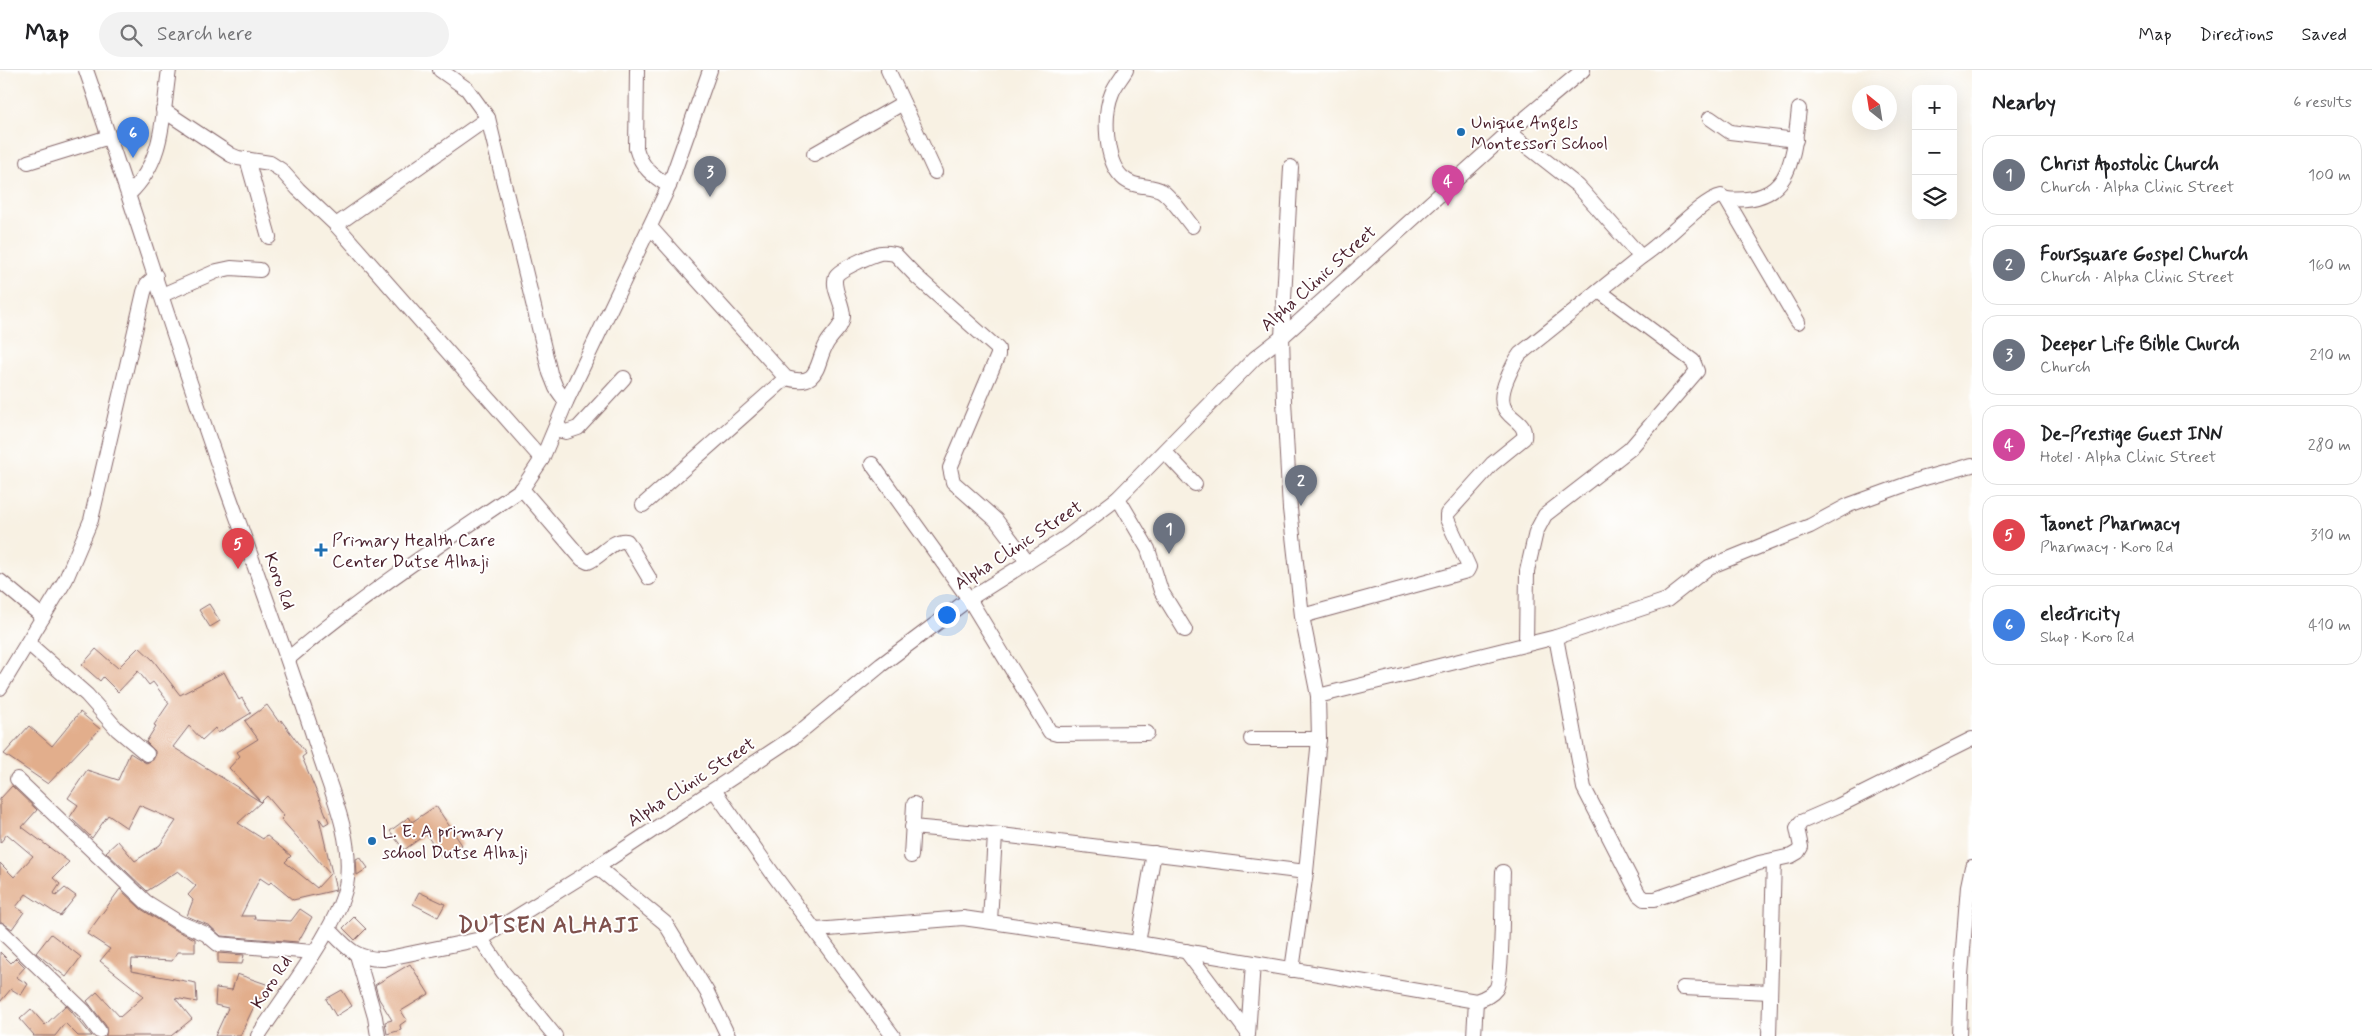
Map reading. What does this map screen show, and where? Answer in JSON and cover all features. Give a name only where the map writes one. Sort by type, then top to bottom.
[{"type":"street","name":"Koro Rd","points":[[86,70],[224,481],[288,658],[346,836],[348,877],[346,889],[329,929],[258,1036]]},
{"type":"street","points":[[129,194],[140,184],[153,163],[159,145],[169,70]]},
{"type":"street","points":[[440,70],[467,89],[488,118],[550,373],[556,388],[566,402]]},
{"type":"street","points":[[637,70],[636,148],[639,158],[653,176],[669,186]]},
{"type":"street","points":[[288,658],[338,616],[417,560],[522,490],[542,459],[566,402],[669,186],[710,70]]},
{"type":"street","points":[[888,70],[935,172]]},
{"type":"street","points":[[1126,70],[1112,93],[1108,113],[1108,144],[1111,158],[1122,178],[1132,184],[1162,192],[1192,226]]},
{"type":"street","points":[[1562,86],[1563,70]]},
{"type":"street","name":"Alpha Clinic Street","points":[[357,956],[371,960],[384,959],[481,939],[597,867],[795,736],[881,665],[969,599],[1093,518],[1118,498],[1255,358],[1282,337],[1509,132],[1583,70]]},
{"type":"street","points":[[814,154],[903,103]]},
{"type":"street","points":[[163,110],[231,154],[276,166],[336,225],[542,459]]},
{"type":"street","points":[[1302,616],[1467,571],[1469,567],[1447,519],[1447,514],[1492,464],[1524,438],[1523,428],[1504,409],[1501,401],[1501,394],[1514,362],[1520,354],[1641,257],[1652,251],[1709,201],[1721,196],[1726,199],[1748,201],[1771,192],[1785,178],[1796,140],[1800,110]]},
{"type":"street","points":[[336,225],[488,118]]},
{"type":"street","points":[[1710,118],[1730,132],[1796,140]]},
{"type":"street","points":[[1509,132],[1578,186],[1641,257]]},
{"type":"street","points":[[28,162],[109,137]]},
{"type":"street","points":[[248,160],[269,237]]},
{"type":"street","points":[[1291,167],[1282,337],[1290,509],[1302,616],[1318,696],[1319,739],[1306,872],[1292,970]]},
{"type":"street","points":[[1726,199],[1798,322]]},
{"type":"street","points":[[650,227],[786,378],[800,380],[809,379],[815,375],[826,345],[841,326],[843,315],[835,283],[837,275],[844,269],[880,253],[895,254],[916,277],[998,349],[998,355],[950,468],[950,475],[953,482],[996,520],[1028,562]]},
{"type":"street","points":[[162,295],[217,271],[231,268],[260,270]]},
{"type":"street","points":[[0,688],[66,579],[91,520],[144,292],[147,284],[156,276]]},
{"type":"street","points":[[1526,644],[1527,571],[1536,532],[1545,515],[1630,449],[1697,370],[1693,361],[1599,291]]},
{"type":"street","points":[[556,424],[566,432],[578,428],[624,378]]},
{"type":"street","points":[[643,505],[786,378]]},
{"type":"street","points":[[1165,452],[1195,484]]},
{"type":"street","points":[[872,464],[969,599],[1050,732],[1057,734],[1147,733]]},
{"type":"street","points":[[1318,696],[1556,637],[1667,600],[1709,568],[1810,526],[1849,505],[1921,479],[1972,465]]},
{"type":"street","points":[[522,490],[582,559],[588,562],[596,559],[615,544],[622,540],[627,541],[649,578]]},
{"type":"street","points":[[1118,498],[1148,549],[1160,591],[1184,630]]},
{"type":"street","points":[[0,581],[44,617]]},
{"type":"street","points":[[1556,637],[1584,788],[1639,895],[1644,899],[1655,899],[1759,863],[1783,859],[1798,852],[1801,846],[1797,828],[1801,822],[1838,806],[1972,739]]},
{"type":"street","points":[[28,643],[87,696],[117,729],[147,754]]},
{"type":"street","points":[[1251,740],[1319,739]]},
{"type":"street","points":[[17,779],[146,902],[162,913],[206,934],[218,944],[313,952]]},
{"type":"street","points":[[714,790],[772,874],[816,930],[893,1036]]},
{"type":"street","points":[[911,856],[914,804]]},
{"type":"street","points":[[912,827],[1154,853],[1306,872]]},
{"type":"street","points":[[990,921],[995,835]]},
{"type":"street","points":[[1138,943],[1154,853]]},
{"type":"street","points":[[1770,1036],[1774,860]]},
{"type":"street","points":[[597,867],[665,923],[707,992],[728,1036]]},
{"type":"street","points":[[1959,1036],[1960,975],[1972,867]]},
{"type":"street","points":[[816,930],[963,918],[1138,943],[1476,1001],[1489,996],[1497,987],[1500,967],[1502,872]]},
{"type":"street","points":[[329,929],[357,956],[375,1017],[378,1036]]},
{"type":"street","points":[[0,930],[84,1011],[99,1031]]},
{"type":"street","points":[[481,939],[503,972],[555,1036]]},
{"type":"street","points":[[1186,952],[1248,1034]]},
{"type":"street","points":[[1248,1034],[1253,963]]},
{"type":"street","points":[[1683,988],[1770,992]]},
{"type":"street","points":[[1474,1036],[1476,1001]]},
{"type":"building","points":[[209,604],[220,621],[210,627],[199,610]]},
{"type":"building","points":[[139,647],[153,660],[180,695],[224,672],[239,700],[242,698],[251,713],[218,733],[215,728],[202,740],[189,726],[173,747],[261,802],[229,768],[240,756],[237,752],[258,739],[245,721],[267,705],[279,722],[281,720],[306,754],[302,757],[329,822],[324,825],[319,818],[336,890],[293,900],[271,882],[269,884],[260,878],[241,916],[255,916],[254,919],[291,921],[300,909],[312,917],[298,942],[221,936],[210,926],[187,916],[193,900],[188,895],[196,886],[178,871],[147,891],[106,852],[118,841],[135,861],[160,845],[176,821],[139,805],[127,828],[108,815],[92,838],[70,817],[78,805],[68,798],[87,770],[118,780],[130,753],[146,763],[153,760],[155,756],[155,751],[146,742],[156,726],[154,725],[169,703],[153,682],[149,685],[138,671],[118,692],[103,677],[100,681],[82,665],[96,649],[118,668]],"holes":[[[267,796],[284,816],[281,819],[330,874],[317,888],[285,862],[291,856],[266,835],[263,839],[238,823]]]},
{"type":"building","points":[[80,712],[100,729],[48,784],[4,754],[29,726],[52,746]]},
{"type":"building","points":[[12,786],[37,810],[22,827],[69,862],[53,878],[60,884],[54,893],[56,896],[65,888],[76,896],[60,916],[26,894],[16,907],[24,912],[12,929],[0,921],[0,863],[14,877],[33,856],[7,834],[0,843],[0,799]]},
{"type":"building","points":[[436,806],[462,845],[442,858],[426,834],[404,850],[390,831],[409,817],[412,822]]},
{"type":"building","points":[[360,857],[368,868],[357,875],[356,859]]},
{"type":"building","points":[[120,889],[141,909],[173,929],[195,939],[195,952],[178,952],[172,961],[132,959],[131,971],[196,983],[197,1002],[175,998],[192,1019],[171,1036],[106,1036],[106,1026],[87,1001],[97,992],[120,1017],[144,996],[100,961],[110,949],[87,934]]},
{"type":"building","points":[[419,892],[445,904],[438,917],[413,904]]},
{"type":"building","points":[[354,917],[366,929],[355,940],[343,928]]},
{"type":"building","points":[[51,934],[81,957],[66,977],[36,953]]},
{"type":"building","points":[[0,952],[11,963],[16,958],[25,967],[16,977],[28,984],[21,995],[11,989],[0,1002]]},
{"type":"building","points":[[218,953],[244,955],[242,964],[218,963]]},
{"type":"building","points":[[410,964],[429,994],[401,1011],[407,1020],[400,1025],[401,1030],[387,1034],[385,1022],[392,1020],[379,999],[375,985]]},
{"type":"building","points":[[237,974],[269,985],[265,1000],[258,998],[240,1036],[215,1036],[228,1008],[215,1005],[216,988],[232,990]]},
{"type":"building","points":[[342,990],[352,1006],[336,1016],[326,999]]},
{"type":"building","points":[[66,1005],[92,1036],[78,1036],[65,1023],[55,1036],[33,1036],[20,1019],[31,1009],[45,1025]]},
{"type":"place","name":"Unique Angels Montessori School","points":[[1461,132]]},
{"type":"place","name":"electricity","points":[[133,158]]},
{"type":"place","name":"Deeper Life Bible Church","points":[[710,197]]},
{"type":"place","name":"De-Prestige Guest INN","points":[[1448,206]]},
{"type":"place","name":"Foursquare Gospel Church","points":[[1301,506]]},
{"type":"place","name":"Primary Health Care Center Dutse Alhaji","points":[[321,550]]},
{"type":"place","name":"Christ Apostolic Church","points":[[1169,554]]},
{"type":"place","name":"Taonet Pharmacy","points":[[238,569]]},
{"type":"place","name":"L. E. A primary school Dutse Alhaji","points":[[372,841]]},
{"type":"district","name":"DUTSEN ALHAJI","points":[[549,924]]}]
